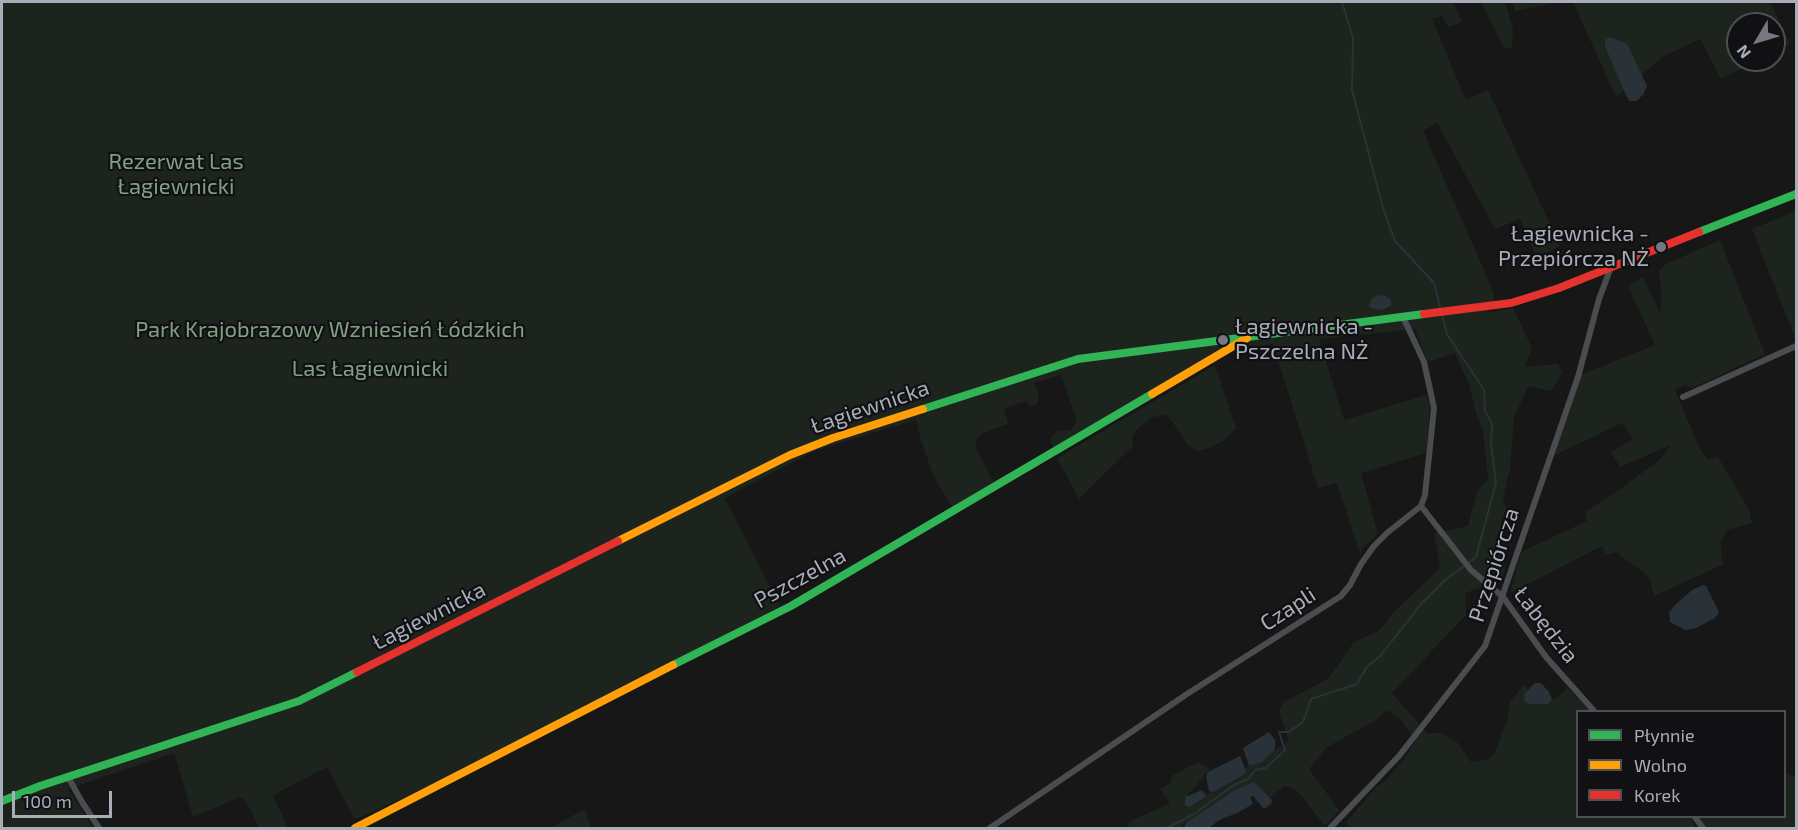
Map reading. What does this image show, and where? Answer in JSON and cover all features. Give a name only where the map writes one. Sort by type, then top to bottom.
[{"type":"street","name":"Łagiewnicka","points":[[2,801],[299,701],[818,443],[1078,359],[1500,305],[1532,297],[1797,194]]},
{"type":"street","name":"Przepiórcza","points":[[1330,828],[1399,756],[1485,646],[1578,377],[1599,299],[1611,267]]},
{"type":"street","points":[[1403,317],[1424,362],[1434,408],[1425,495],[1421,506]]},
{"type":"street","name":"Pszczelna","points":[[355,828],[791,606],[1250,336]]},
{"type":"street","points":[[1683,397],[1797,346]]},
{"type":"street","name":"Łabędzia","points":[[1421,506],[1471,570],[1503,597],[1546,657],[1594,710]]},
{"type":"street","name":"Czapli","points":[[990,828],[1187,693],[1341,596],[1374,546],[1421,506]]},
{"type":"street","points":[[68,777],[81,802],[99,828]]},
{"type":"green space","name":"Las Łagiewnicki","points":[[2,2],[1453,2],[1462,22],[1449,27],[1442,16],[1432,19],[1466,100],[1488,90],[1560,246],[1537,258],[1520,219],[1495,229],[1437,123],[1423,131],[1494,293],[1494,300],[1488,313],[1513,308],[1532,348],[1525,367],[1558,364],[1562,373],[1551,391],[1528,386],[1514,418],[1510,470],[1503,497],[1506,509],[1496,542],[1505,566],[1502,580],[1465,593],[1466,615],[1392,693],[1427,733],[1441,733],[1457,742],[1471,762],[1490,759],[1495,752],[1508,717],[1509,703],[1524,685],[1528,690],[1524,694],[1525,702],[1548,704],[1552,699],[1559,697],[1567,687],[1589,710],[1576,710],[1576,818],[1691,818],[1696,828],[1351,828],[1346,823],[1375,788],[1386,780],[1416,740],[1401,720],[1387,710],[1373,722],[1327,747],[1309,769],[1339,810],[1324,825],[1302,796],[1291,787],[1284,786],[1270,798],[1254,782],[1182,825],[1182,828],[1129,828],[1129,822],[1170,803],[1160,789],[1171,782],[1172,776],[1198,762],[1210,769],[1188,795],[1194,803],[1289,741],[1279,713],[1283,702],[1328,679],[1354,642],[1379,631],[1393,613],[1440,568],[1434,533],[1468,526],[1477,492],[1488,478],[1483,431],[1469,384],[1455,353],[1428,362],[1415,329],[1319,339],[1344,420],[1426,395],[1430,406],[1426,453],[1361,473],[1378,534],[1361,549],[1361,556],[1337,483],[1318,488],[1273,344],[1218,351],[1054,448],[1050,441],[1052,436],[1059,430],[1070,431],[1077,422],[1061,375],[1034,383],[1039,393],[1038,403],[1031,406],[1026,401],[1004,408],[1008,424],[983,433],[976,439],[976,449],[994,482],[952,507],[933,475],[916,420],[814,451],[725,498],[780,606],[468,769],[358,818],[354,818],[327,767],[273,795],[288,828],[259,828],[244,799],[240,797],[193,817],[174,753],[68,789],[93,828],[2,828]]},
{"type":"green space","points":[[1481,2],[1505,2],[1513,30],[1512,47],[1505,49]]},
{"type":"green space","points":[[1512,2],[1559,2],[1515,11]]},
{"type":"green space","points":[[1573,2],[1770,2],[1775,12],[1726,12],[1726,72],[1735,72],[1721,79],[1700,39],[1661,58],[1616,97]]},
{"type":"green space","points":[[1796,211],[1796,340],[1752,229]]},
{"type":"green space","points":[[1720,240],[1765,354],[1692,388],[1684,385],[1675,390],[1700,449],[1708,460],[1718,457],[1749,510],[1752,523],[1727,530],[1721,542],[1721,556],[1724,564],[1654,596],[1649,577],[1616,552],[1606,555],[1602,546],[1510,593],[1521,552],[1587,521],[1585,512],[1658,461],[1671,445],[1620,467],[1611,452],[1633,439],[1622,423],[1553,456],[1581,375],[1655,345],[1628,286],[1643,277],[1661,315],[1659,271],[1666,264]]},
{"type":"green space","points":[[1215,365],[1236,428],[1225,440],[1198,451],[1188,446],[1167,415],[1153,417],[1138,428],[1132,437],[1133,446],[1079,499],[1057,458]]},
{"type":"green space","points":[[1786,773],[1796,777],[1796,828],[1706,828],[1701,818],[1786,818]]},
{"type":"green space","points":[[585,809],[591,828],[550,828]]},
{"type":"shaded area","points":[[1610,37],[1627,44],[1647,86],[1643,95],[1636,101],[1629,101],[1605,46],[1605,40]]},
{"type":"shaded area","points":[[1380,295],[1391,300],[1391,306],[1381,310],[1371,308],[1369,305],[1371,300]]},
{"type":"shaded area","points":[[1706,586],[1719,612],[1715,618],[1694,629],[1685,630],[1670,622],[1669,612],[1676,604],[1692,590]]},
{"type":"shaded area","points":[[1535,683],[1541,683],[1549,692],[1552,699],[1548,704],[1525,702],[1524,694]]},
{"type":"shaded area","points":[[1269,732],[1275,740],[1275,749],[1262,762],[1249,766],[1243,748]]},
{"type":"shaded area","points":[[1240,756],[1246,771],[1242,776],[1212,792],[1209,791],[1206,776],[1208,772]]},
{"type":"shaded area","points":[[1254,782],[1272,800],[1266,808],[1263,808],[1253,796],[1250,797],[1253,804],[1219,820],[1209,828],[1184,828],[1186,823],[1235,790]]},
{"type":"shaded area","points":[[1202,790],[1206,795],[1202,799],[1190,807],[1185,805],[1185,797]]},
{"type":"waterway","points":[[1167,828],[1194,814],[1234,785],[1248,779],[1255,770],[1266,768],[1285,750],[1279,732],[1289,732],[1303,722],[1311,699],[1357,684],[1366,668],[1381,655],[1421,604],[1444,581],[1476,557],[1496,483],[1491,443],[1492,424],[1485,411],[1484,390],[1447,334],[1434,283],[1395,241],[1383,208],[1352,90],[1353,38],[1342,2]]},
{"type":"traffic: fast","points":[[1699,232],[1796,194]]},
{"type":"traffic: fast","points":[[923,409],[1078,359],[1424,314]]},
{"type":"traffic: fast","points":[[673,665],[791,606],[1152,394]]},
{"type":"traffic: fast","points":[[2,801],[40,786],[299,701],[357,672]]},
{"type":"traffic: slow","points":[[1152,394],[1247,338]]},
{"type":"traffic: slow","points":[[618,541],[790,455],[833,438],[923,409]]},
{"type":"traffic: slow","points":[[355,828],[673,665]]},
{"type":"traffic: jam","points":[[1424,314],[1511,303],[1559,288],[1699,232]]},
{"type":"traffic: jam","points":[[357,672],[618,541]]},
{"type":"place","name":"Łagiewnicka - Przepiórcza NŻ","points":[[1661,247]]},
{"type":"place","name":"Łagiewnicka - Pszczelna NŻ","points":[[1223,340]]},
{"type":"park label","name":"Rezerwat Las Łagiewnicki","points":[[176,174]]},
{"type":"park label","name":"Park Krajobrazowy Wzniesień Łódzkich","points":[[330,330]]}]
